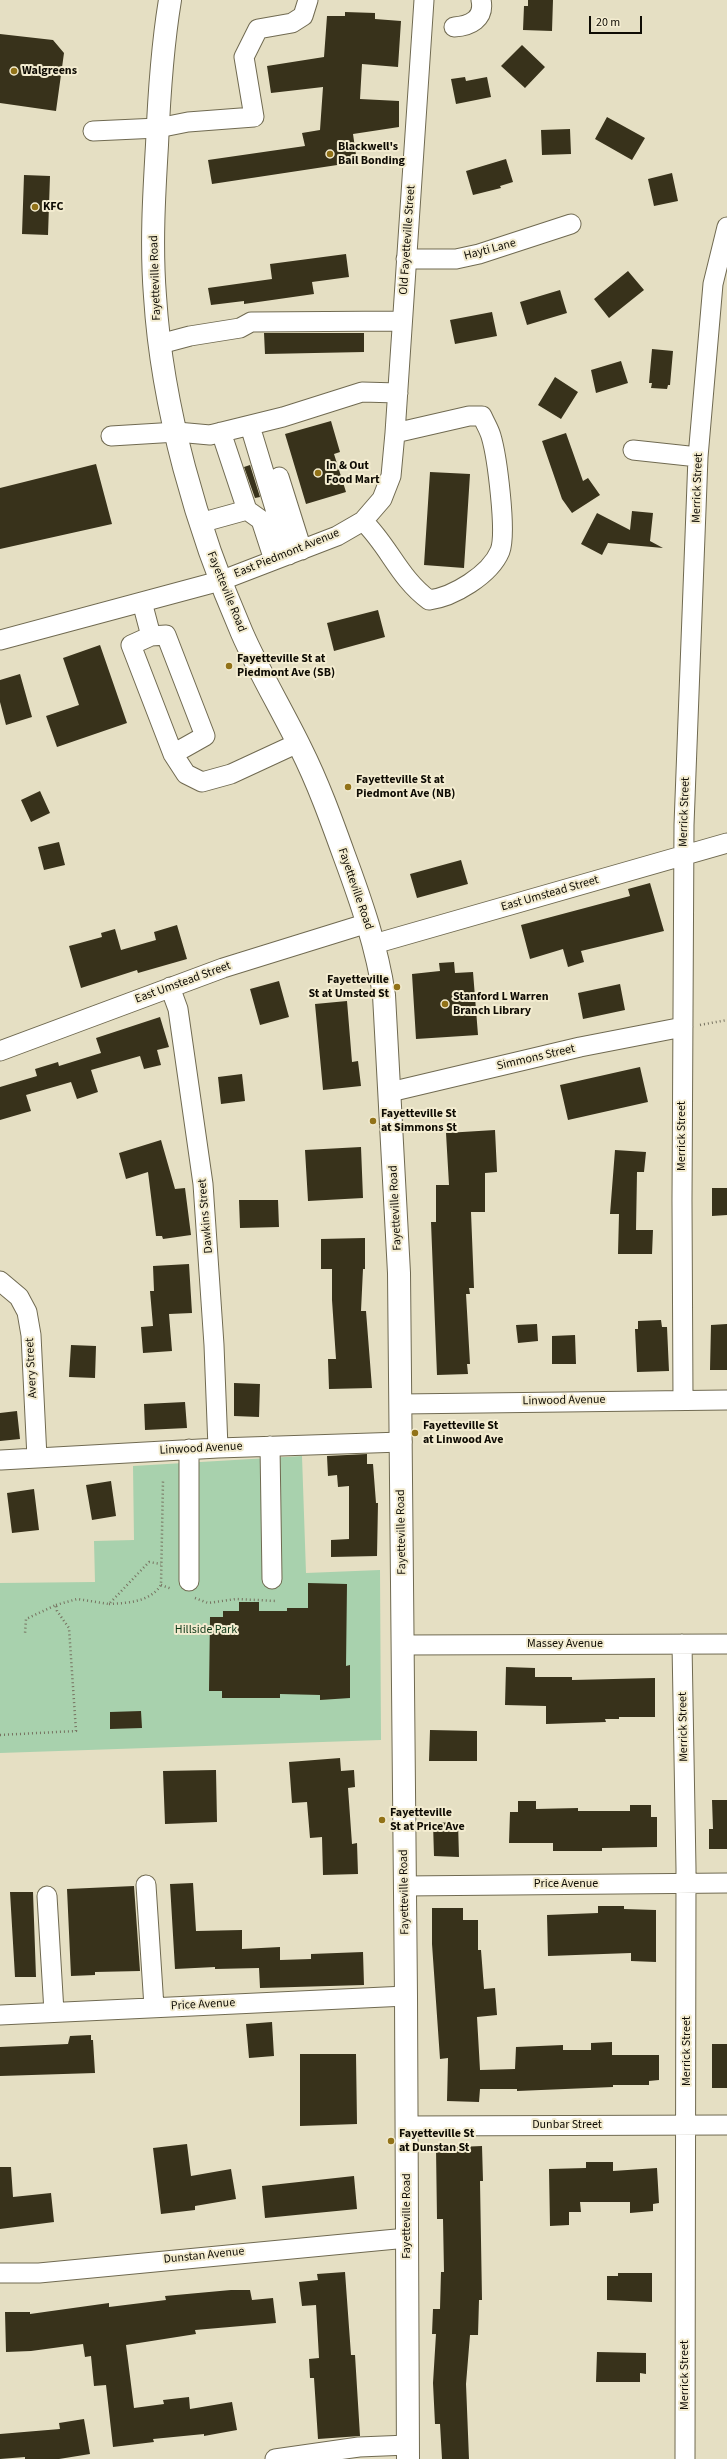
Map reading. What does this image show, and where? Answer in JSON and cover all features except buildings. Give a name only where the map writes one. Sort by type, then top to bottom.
[{"type":"main road","name":"Fayetteville Road","points":[[170,0],[154,188],[154,276],[160,344],[177,432],[200,523],[220,580],[243,636],[298,742],[324,798],[368,923],[374,944],[384,995],[399,1273],[402,1442],[408,2452]]},
{"type":"street","points":[[93,131],[158,128],[188,122],[254,117],[244,57],[258,29],[292,23],[303,16],[308,0]]},
{"type":"street","name":"Old Fayetteville Street","points":[[395,433],[424,0]]},
{"type":"street","points":[[454,27],[473,23],[479,17],[482,11],[480,0]]},
{"type":"street","name":"Hayti Lane","points":[[406,260],[456,259],[479,254],[571,224]]},
{"type":"street","name":"Merrick Street","points":[[683,1400],[691,1026],[684,855],[698,457],[713,284],[727,227]]},
{"type":"street","points":[[160,344],[190,336],[240,328],[251,322],[402,321]]},
{"type":"street","points":[[111,436],[177,432],[210,435],[256,424],[362,392],[398,393]]},
{"type":"street","points":[[363,521],[375,533],[413,588],[429,600],[445,598],[467,585],[489,567],[500,550],[502,510],[498,469],[491,435],[482,416],[469,416],[395,433]]},
{"type":"street","points":[[256,424],[262,515]]},
{"type":"street","points":[[256,424],[288,555]]},
{"type":"street","points":[[221,432],[262,515],[288,555]]},
{"type":"street","name":"East Piedmont Avenue","points":[[0,640],[220,580],[337,536],[363,521],[382,499],[391,476],[395,433]]},
{"type":"street","points":[[633,450],[698,457]]},
{"type":"street","points":[[200,523],[262,515]]},
{"type":"street","points":[[142,602],[151,636]]},
{"type":"street","points":[[173,754],[205,736],[166,635],[151,636],[132,645],[173,754],[186,774],[202,782],[231,774],[298,742]]},
{"type":"street","name":"East Umstead Street","points":[[374,944],[727,843]]},
{"type":"street","name":"East Umstead Street","points":[[0,1050],[272,951],[368,923]]},
{"type":"street","name":"Dawkins Street","points":[[170,987],[178,1009],[203,1184],[213,1322],[218,1448]]},
{"type":"street","name":"Simmons Street","points":[[390,1092],[580,1048],[691,1026]]},
{"type":"street","name":"Avery Street","points":[[3,1283],[19,1297],[27,1312],[31,1335],[37,1458]]},
{"type":"street","name":"Linwood Avenue","points":[[401,1404],[727,1400]]},
{"type":"street","name":"Linwood Avenue","points":[[1,1460],[189,1449],[402,1442]]},
{"type":"street","points":[[270,1446],[272,1579]]},
{"type":"street","points":[[185,1589],[189,1449]]},
{"type":"street","name":"Merrick Street","points":[[682,1644],[686,1884],[687,2125],[685,2459]]},
{"type":"street","name":"Massey Avenue","points":[[403,1645],[727,1644]]},
{"type":"street","name":"Price Avenue","points":[[404,1886],[727,1883]]},
{"type":"street","points":[[146,1885],[154,2008]]},
{"type":"street","points":[[47,1896],[54,2012]]},
{"type":"street","name":"Price Avenue","points":[[0,2015],[406,1996]]},
{"type":"street","name":"Dunbar Street","points":[[407,2126],[727,2125]]},
{"type":"street","name":"Dunstan Avenue","points":[[0,2273],[39,2273],[407,2238]]},
{"type":"street","points":[[275,2459],[359,2447],[408,2452]]},
{"type":"path","points":[[691,1026],[727,1020]]},
{"type":"path","points":[[25,1634],[26,1619],[56,1605],[77,1599],[109,1604],[130,1603],[148,1597],[161,1585],[163,1480]]},
{"type":"path","points":[[109,1604],[149,1562],[161,1564]]},
{"type":"path","points":[[161,1585],[185,1589],[208,1603],[236,1599],[277,1601]]},
{"type":"path","points":[[0,1735],[76,1731],[69,1628],[57,1611],[56,1605]]},
{"type":"green space","name":"Hillside Park","points":[[302,1456],[306,1573],[380,1570],[381,1740],[0,1753],[0,1583],[95,1582],[94,1541],[134,1540],[133,1466]]},
{"type":"place","name":"Walgreens","points":[[14,71]]},
{"type":"place","name":"Blackwell's Bail Bonding","points":[[330,154]]},
{"type":"place","name":"KFC","points":[[35,207]]},
{"type":"place","name":"In & Out Food Mart","points":[[318,473]]},
{"type":"place","name":"Fayetteville St at Piedmont Ave (SB)","points":[[229,666]]},
{"type":"place","name":"Fayetteville St at Piedmont Ave (NB)","points":[[348,787]]},
{"type":"place","name":"Fayetteville St at Umsted St","points":[[397,987]]},
{"type":"place","name":"Stanford L Warren Branch Library","points":[[445,1004]]},
{"type":"place","name":"Fayetteville St at Simmons St","points":[[373,1121]]},
{"type":"place","name":"Fayetteville St at Linwood Ave","points":[[415,1433]]},
{"type":"place","name":"Fayetteville St at Price Ave","points":[[382,1820]]},
{"type":"place","name":"Fayetteville St at Dunstan St","points":[[391,2141]]}]
